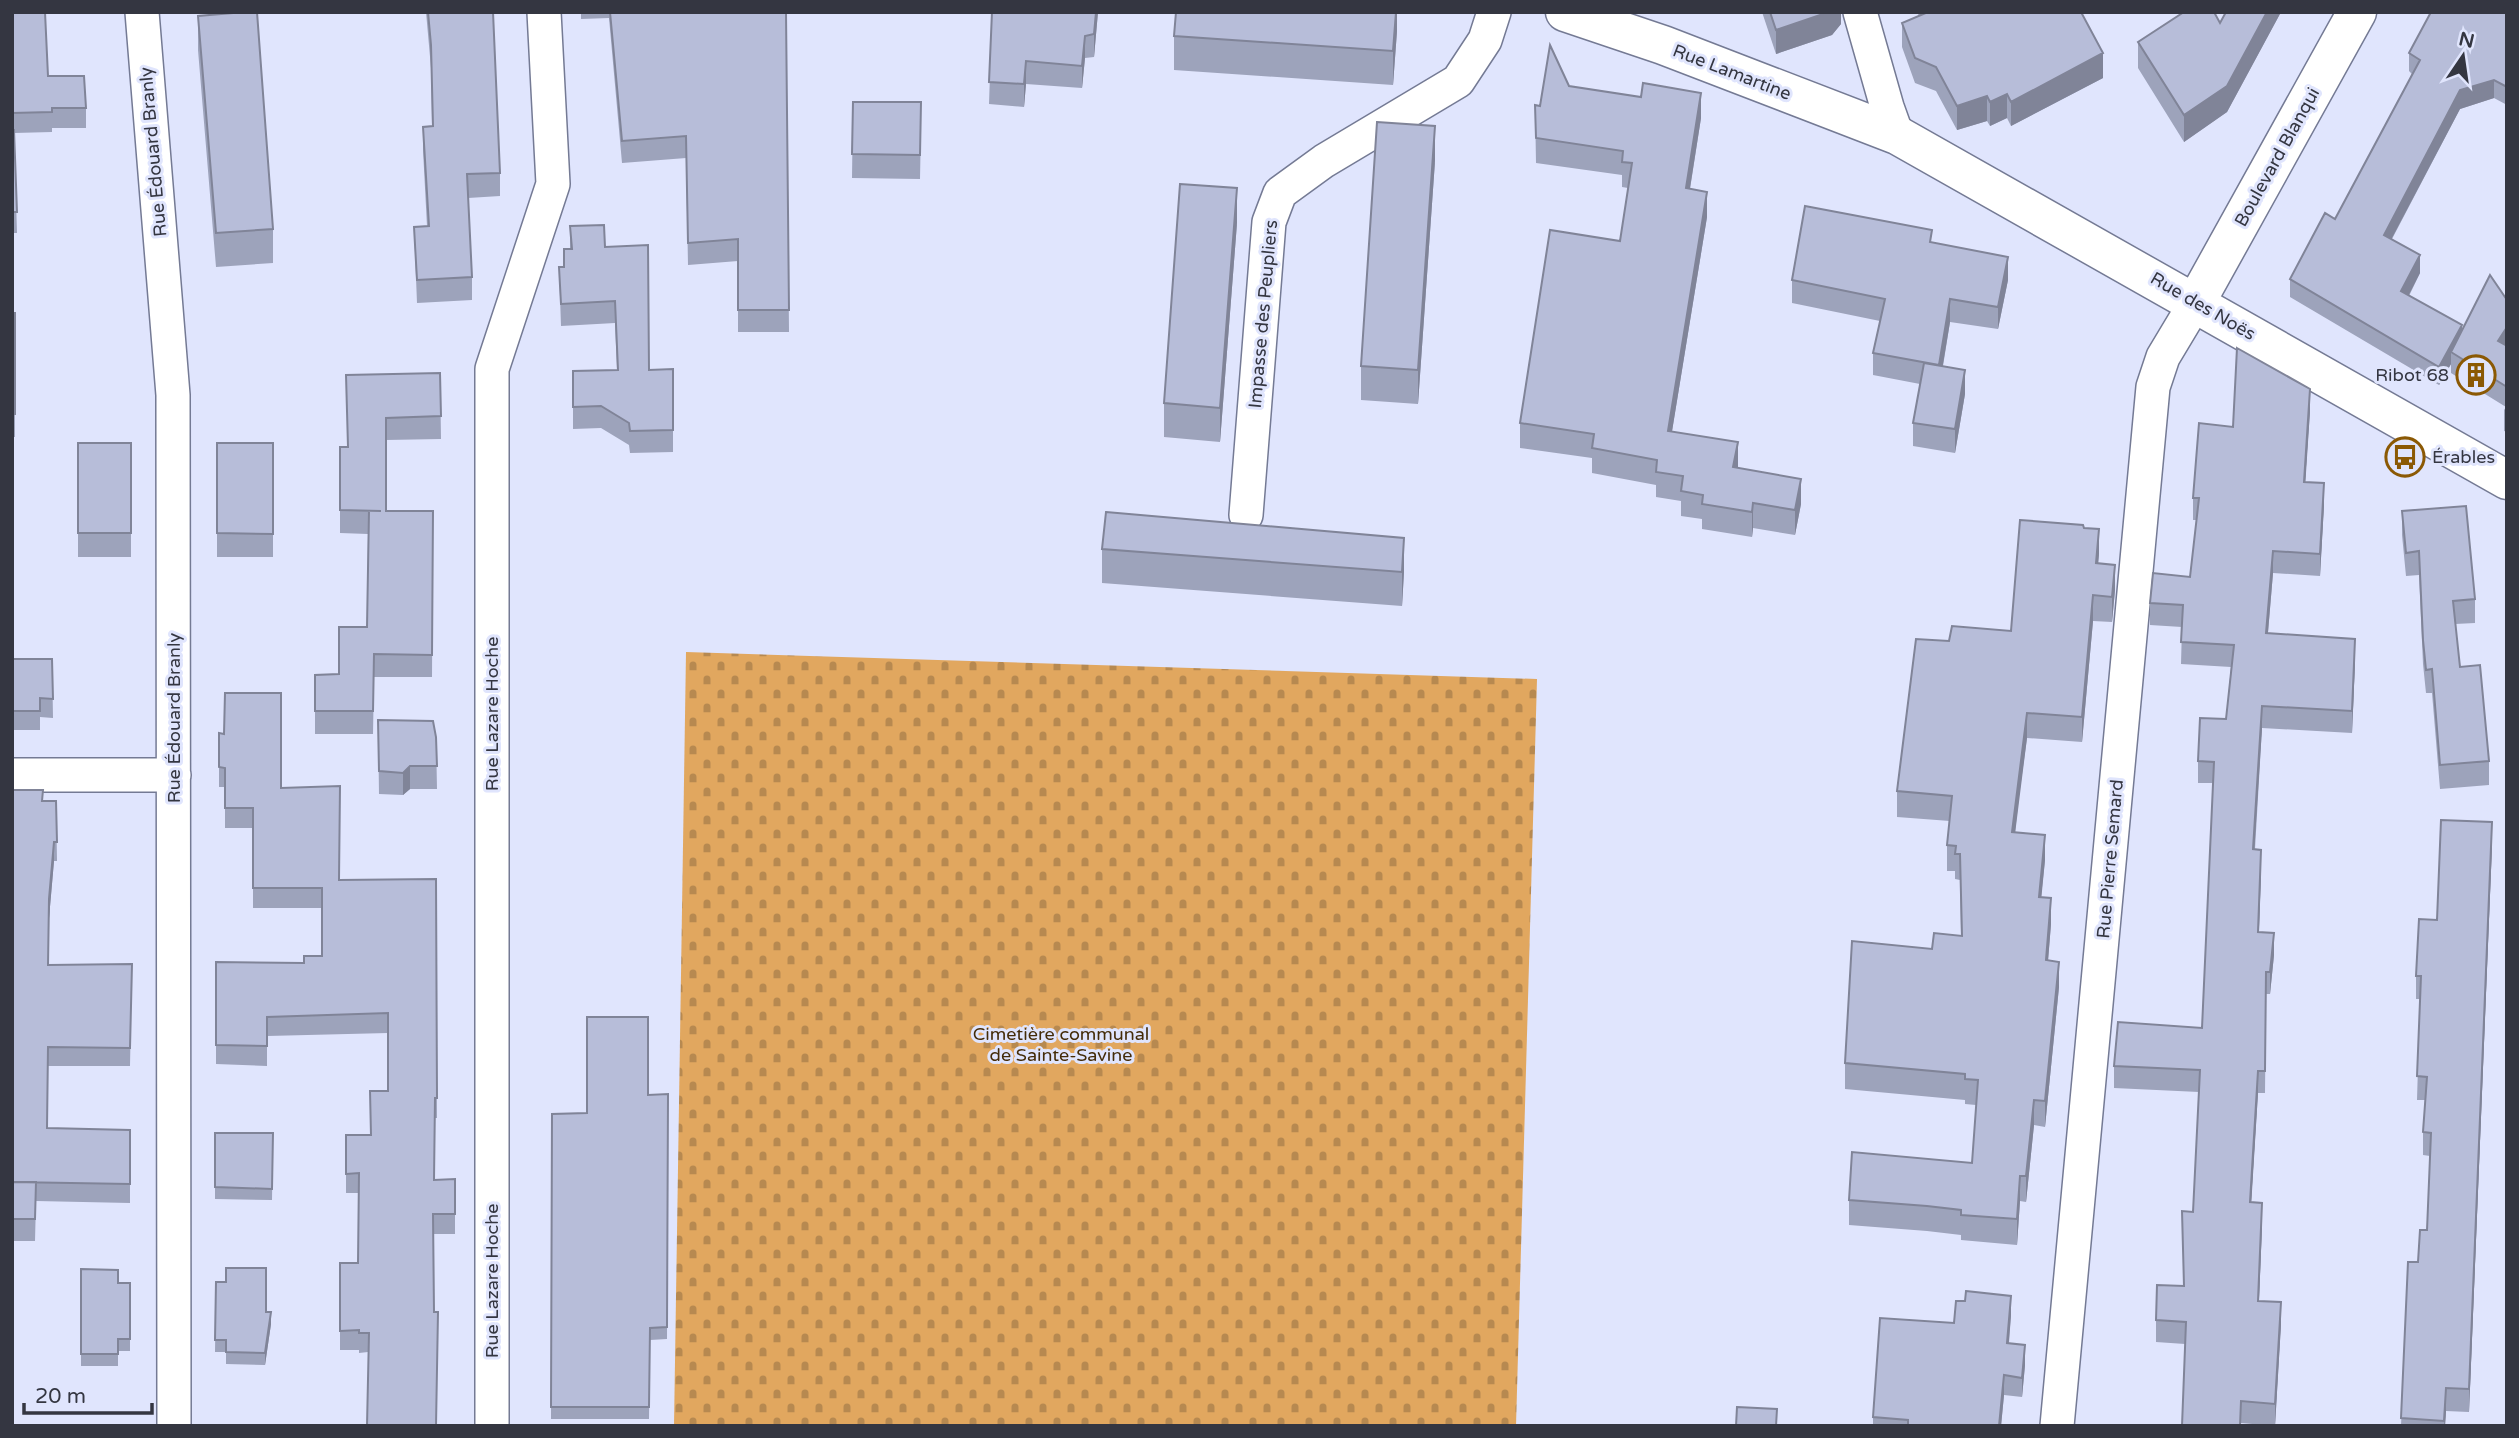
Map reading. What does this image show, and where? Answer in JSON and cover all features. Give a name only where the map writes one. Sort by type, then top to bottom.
[{"type":"street","name":"Rue Édouard Branly","points":[[142,12],[173,395],[174,1426]]},
{"type":"street","name":"Rue Lazare Hoche","points":[[492,1426],[492,369],[553,184],[544,12]]},
{"type":"street","name":"Impasse des Peupliers","points":[[1246,515],[1269,222],[1280,193],[1324,161],[1458,81],[1485,40],[1494,12]]},
{"type":"street","name":"Rue Lamartine","points":[[1565,12],[1663,45],[1897,135]]},
{"type":"street","points":[[1860,12],[1886,107],[1897,135]]},
{"type":"street","name":"Boulevard Blanqui","points":[[2196,303],[2357,12]]},
{"type":"street","name":"Rue des Noës","points":[[1897,135],[2507,480]]},
{"type":"street","name":"Rue Pierre Semard","points":[[2057,1426],[2153,387],[2163,357],[2196,303]]},
{"type":"street","points":[[12,775],[174,775]]},
{"type":"green space","name":"Cimetière communal de Sainte-Savine","points":[[686,652],[1537,679],[1516,1426],[674,1426]]},
{"type":"building","points":[[12,12],[45,12],[48,76],[84,76],[86,108],[52,108],[52,112],[12,113]]},
{"type":"building","points":[[257,12],[273,229],[216,233],[198,16]]},
{"type":"building","points":[[428,12],[493,12],[500,173],[467,174],[472,277],[417,280],[414,227],[429,226],[423,127],[433,126]]},
{"type":"building","points":[[610,12],[786,12],[789,310],[738,310],[738,239],[688,243],[686,136],[622,141]]},
{"type":"building","points":[[992,12],[1096,12],[1094,34],[1085,36],[1082,66],[1026,61],[1024,84],[989,82]]},
{"type":"building","points":[[1176,12],[1396,12],[1393,51],[1174,36]]},
{"type":"building","points":[[1770,12],[1829,12],[1776,30]]},
{"type":"building","points":[[1928,12],[2081,12],[2103,53],[2011,102],[2007,94],[1990,102],[1987,96],[1957,106],[1936,67],[1915,58],[1902,23]]},
{"type":"building","points":[[2184,12],[2214,12],[2220,23],[2226,12],[2267,12],[2227,86],[2184,115],[2138,42]]},
{"type":"building","points":[[2431,12],[2507,12],[2507,87],[2494,80],[2460,90],[2384,235],[2420,255],[2401,291],[2462,325],[2439,367],[2290,279],[2325,213],[2335,219],[2420,60],[2409,53]]},
{"type":"building","points":[[1550,45],[1569,86],[1641,97],[1643,83],[1701,93],[1686,188],[1707,192],[1668,431],[1738,442],[1733,467],[1801,479],[1795,510],[1753,503],[1752,512],[1702,504],[1703,495],[1681,491],[1683,476],[1656,472],[1657,460],[1592,448],[1594,434],[1520,423],[1550,230],[1620,241],[1632,163],[1622,162],[1623,151],[1536,138],[1535,105],[1540,106]]},
{"type":"building","points":[[853,102],[921,102],[920,155],[852,154]]},
{"type":"building","points":[[1377,122],[1435,126],[1418,370],[1361,366]]},
{"type":"building","points":[[14,130],[17,212],[12,212]]},
{"type":"building","points":[[1180,184],[1237,188],[1220,408],[1164,403]]},
{"type":"building","points":[[1805,206],[1932,230],[1930,242],[2008,257],[1998,307],[1950,299],[1939,365],[1873,353],[1885,299],[1792,280]]},
{"type":"building","points":[[604,225],[605,247],[648,245],[649,370],[673,369],[673,430],[630,431],[629,423],[601,406],[573,407],[573,371],[618,370],[615,301],[561,304],[559,267],[564,267],[564,249],[572,249],[570,226]]},
{"type":"building","points":[[2490,275],[2507,300],[2507,327],[2498,341],[2507,346],[2507,387],[2451,352]]},
{"type":"building","points":[[12,313],[15,313],[15,414],[12,414]]},
{"type":"building","points":[[2237,348],[2310,389],[2304,482],[2324,483],[2320,554],[2273,551],[2266,633],[2355,639],[2352,711],[2262,706],[2253,849],[2261,850],[2258,932],[2274,933],[2270,972],[2266,972],[2265,1071],[2258,1071],[2250,1202],[2262,1203],[2258,1301],[2281,1302],[2275,1404],[2241,1401],[2240,1426],[2182,1426],[2186,1322],[2156,1320],[2157,1285],[2184,1286],[2182,1211],[2193,1212],[2200,1070],[2114,1066],[2118,1022],[2202,1028],[2214,762],[2198,761],[2200,718],[2226,719],[2234,645],[2181,642],[2183,605],[2150,603],[2153,573],[2190,577],[2199,498],[2193,498],[2199,423],[2233,427]]},
{"type":"building","points":[[1924,363],[1965,370],[1955,429],[1913,423]]},
{"type":"building","points":[[440,373],[441,416],[386,418],[386,511],[433,511],[432,655],[374,654],[373,711],[315,711],[315,675],[339,674],[339,627],[367,627],[369,511],[381,511],[340,510],[340,447],[348,447],[346,375]]},
{"type":"building","points":[[78,443],[131,443],[131,533],[78,533]]},
{"type":"building","points":[[217,443],[273,443],[273,534],[217,533]]},
{"type":"building","points":[[2466,506],[2475,599],[2453,601],[2460,667],[2480,665],[2489,761],[2440,765],[2432,669],[2426,670],[2423,640],[2419,551],[2406,553],[2402,511]]},
{"type":"building","points":[[1106,512],[1404,538],[1402,572],[1102,549]]},
{"type":"building","points":[[2020,520],[2083,525],[2084,528],[2099,529],[2096,563],[2115,565],[2112,597],[2093,595],[2082,717],[2027,713],[2012,832],[2045,835],[2039,897],[2051,898],[2046,960],[2059,962],[2045,1101],[2034,1100],[2026,1176],[2020,1176],[2017,1219],[1961,1215],[1961,1210],[1927,1206],[1849,1200],[1852,1152],[1972,1163],[1978,1080],[1965,1079],[1965,1074],[1845,1063],[1852,941],[1932,949],[1934,933],[1962,936],[1960,854],[1955,854],[1956,846],[1947,845],[1952,796],[1897,791],[1916,639],[1949,641],[1952,626],[2011,631]]},
{"type":"building","points":[[12,659],[52,659],[53,699],[40,698],[40,711],[12,711]]},
{"type":"building","points":[[225,693],[281,693],[281,788],[340,786],[339,880],[436,879],[437,1098],[434,1180],[455,1179],[455,1214],[433,1214],[434,1312],[438,1312],[436,1426],[367,1426],[369,1333],[359,1333],[359,1330],[340,1331],[340,1263],[358,1263],[359,1173],[346,1174],[346,1135],[371,1135],[370,1091],[388,1091],[388,1013],[267,1017],[267,1046],[216,1045],[216,962],[304,963],[304,956],[322,956],[322,888],[253,888],[253,808],[225,808],[225,768],[219,767],[219,733],[224,734]]},
{"type":"building","points":[[378,720],[433,721],[437,766],[410,766],[403,773],[379,771]]},
{"type":"building","points":[[12,790],[43,790],[42,801],[56,801],[57,842],[54,842],[49,899],[48,965],[132,964],[130,1048],[48,1047],[47,1128],[130,1130],[130,1184],[12,1182]]},
{"type":"building","points":[[2441,820],[2492,822],[2469,1389],[2446,1388],[2444,1421],[2401,1418],[2408,1262],[2418,1262],[2420,1230],[2427,1230],[2431,1133],[2423,1132],[2427,1077],[2417,1076],[2421,976],[2416,976],[2419,919],[2437,920]]},
{"type":"building","points":[[587,1017],[648,1017],[648,1095],[668,1094],[667,1327],[650,1328],[649,1407],[551,1407],[552,1114],[587,1113]]},
{"type":"building","points":[[215,1133],[273,1133],[272,1189],[215,1187]]},
{"type":"building","points":[[12,1182],[36,1182],[35,1219],[12,1219]]},
{"type":"building","points":[[226,1268],[266,1268],[266,1312],[271,1312],[265,1353],[226,1352],[226,1340],[215,1340],[216,1282],[226,1282]]},
{"type":"building","points":[[81,1269],[118,1270],[118,1283],[130,1283],[130,1339],[118,1339],[118,1354],[81,1354]]},
{"type":"building","points":[[1966,1291],[2011,1296],[2007,1343],[2025,1345],[2022,1378],[2004,1375],[1999,1426],[1908,1426],[1908,1420],[1873,1417],[1880,1318],[1954,1323],[1956,1301],[1965,1301]]},
{"type":"building","points":[[1737,1407],[1777,1409],[1776,1426],[1736,1426]]},
{"type":"place","name":"Ribot 68","points":[[2476,375]]},
{"type":"place","name":"Érables","points":[[2405,457]]}]
